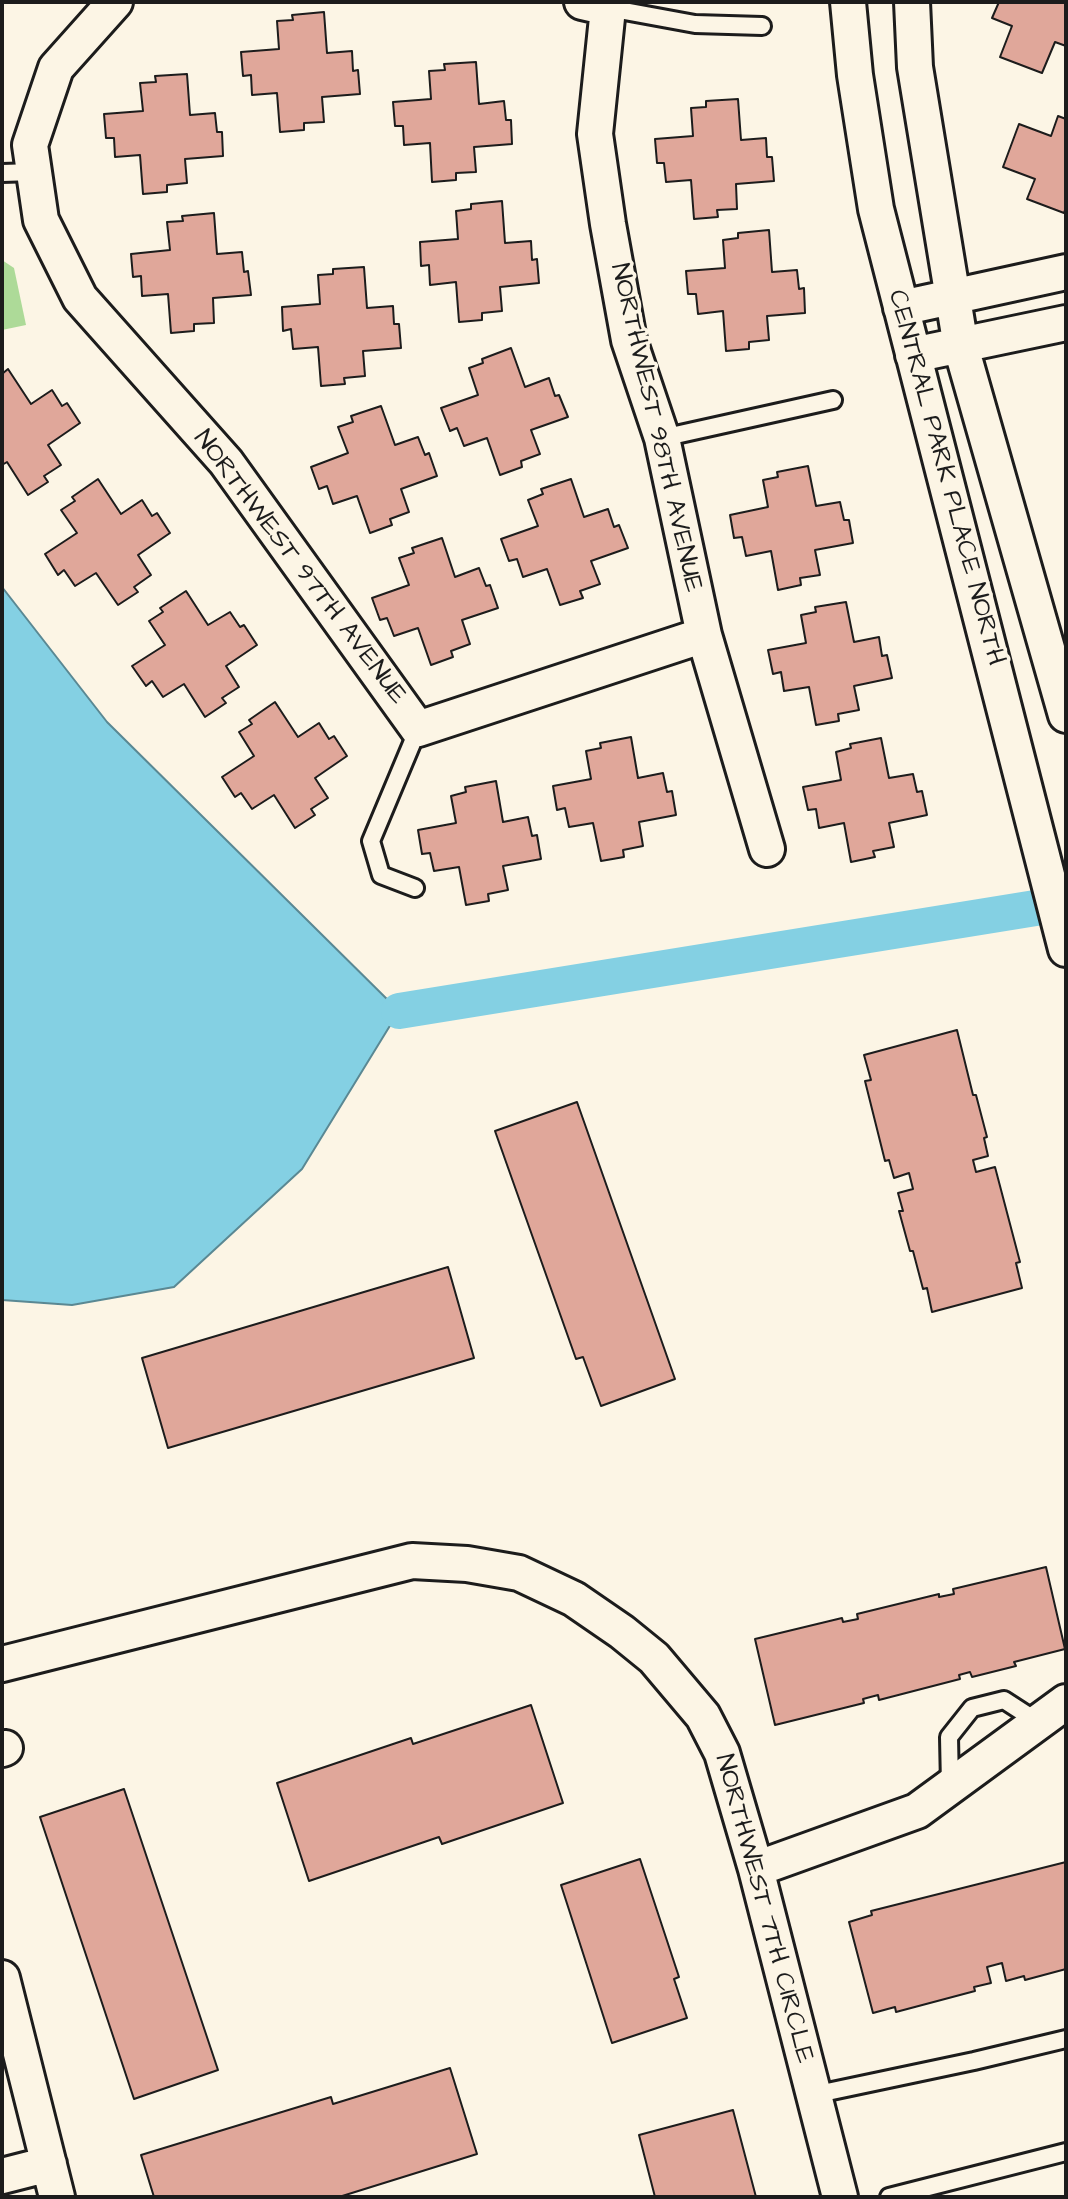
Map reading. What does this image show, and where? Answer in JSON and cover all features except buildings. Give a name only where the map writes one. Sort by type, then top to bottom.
[{"type":"street","name":"NORTHWEST 97TH AVENUE","points":[[115,2],[56,68],[18,172],[80,298],[226,462],[418,729]]},
{"type":"street","name":"CENTRAL PARK PLACE NORTH","points":[[848,2],[855,75],[876,209],[1066,949]]},
{"type":"street","name":"CENTRAL PARK PLACE NORTH","points":[[912,2],[915,67],[961,347],[1066,715]]},
{"type":"street","name":"NORTHWEST 98TH AVENUE","points":[[595,5],[595,134],[629,340],[662,438],[704,635],[767,849]]},
{"type":"street","points":[[901,308],[1066,272]]},
{"type":"street","points":[[913,355],[1066,323]]},
{"type":"street","points":[[418,729],[704,635]]},
{"type":"street","name":"NORTHWEST 7TH CIRCLE","points":[[2,1664],[412,1561],[467,1564],[519,1573],[574,1599],[654,1658],[703,1716],[722,1753],[756,1869],[840,2197]]},
{"type":"street","points":[[756,1869],[917,1811],[1066,1702]]},
{"type":"street","points":[[2,1978],[57,2197]]},
{"type":"street","points":[[2,2176],[49,2164]]},
{"type":"lane","points":[[595,5],[695,24],[762,26]]},
{"type":"lane","points":[[662,438],[833,400]]},
{"type":"lane","points":[[415,888],[381,875],[371,841],[418,729]]},
{"type":"lane","points":[[950,1787],[949,1737],[972,1708],[1004,1700],[1038,1722]]},
{"type":"lane","points":[[813,2095],[1066,2039]]},
{"type":"lane","points":[[889,2197],[1066,2152]]},
{"type":"green space","points":[[2,260],[14,268],[26,325],[2,330]]},
{"type":"water","points":[[2,587],[107,722],[399,1011],[302,1169],[174,1287],[72,1305],[2,1300]]},
{"type":"waterway","points":[[399,1011],[1066,903]]}]
